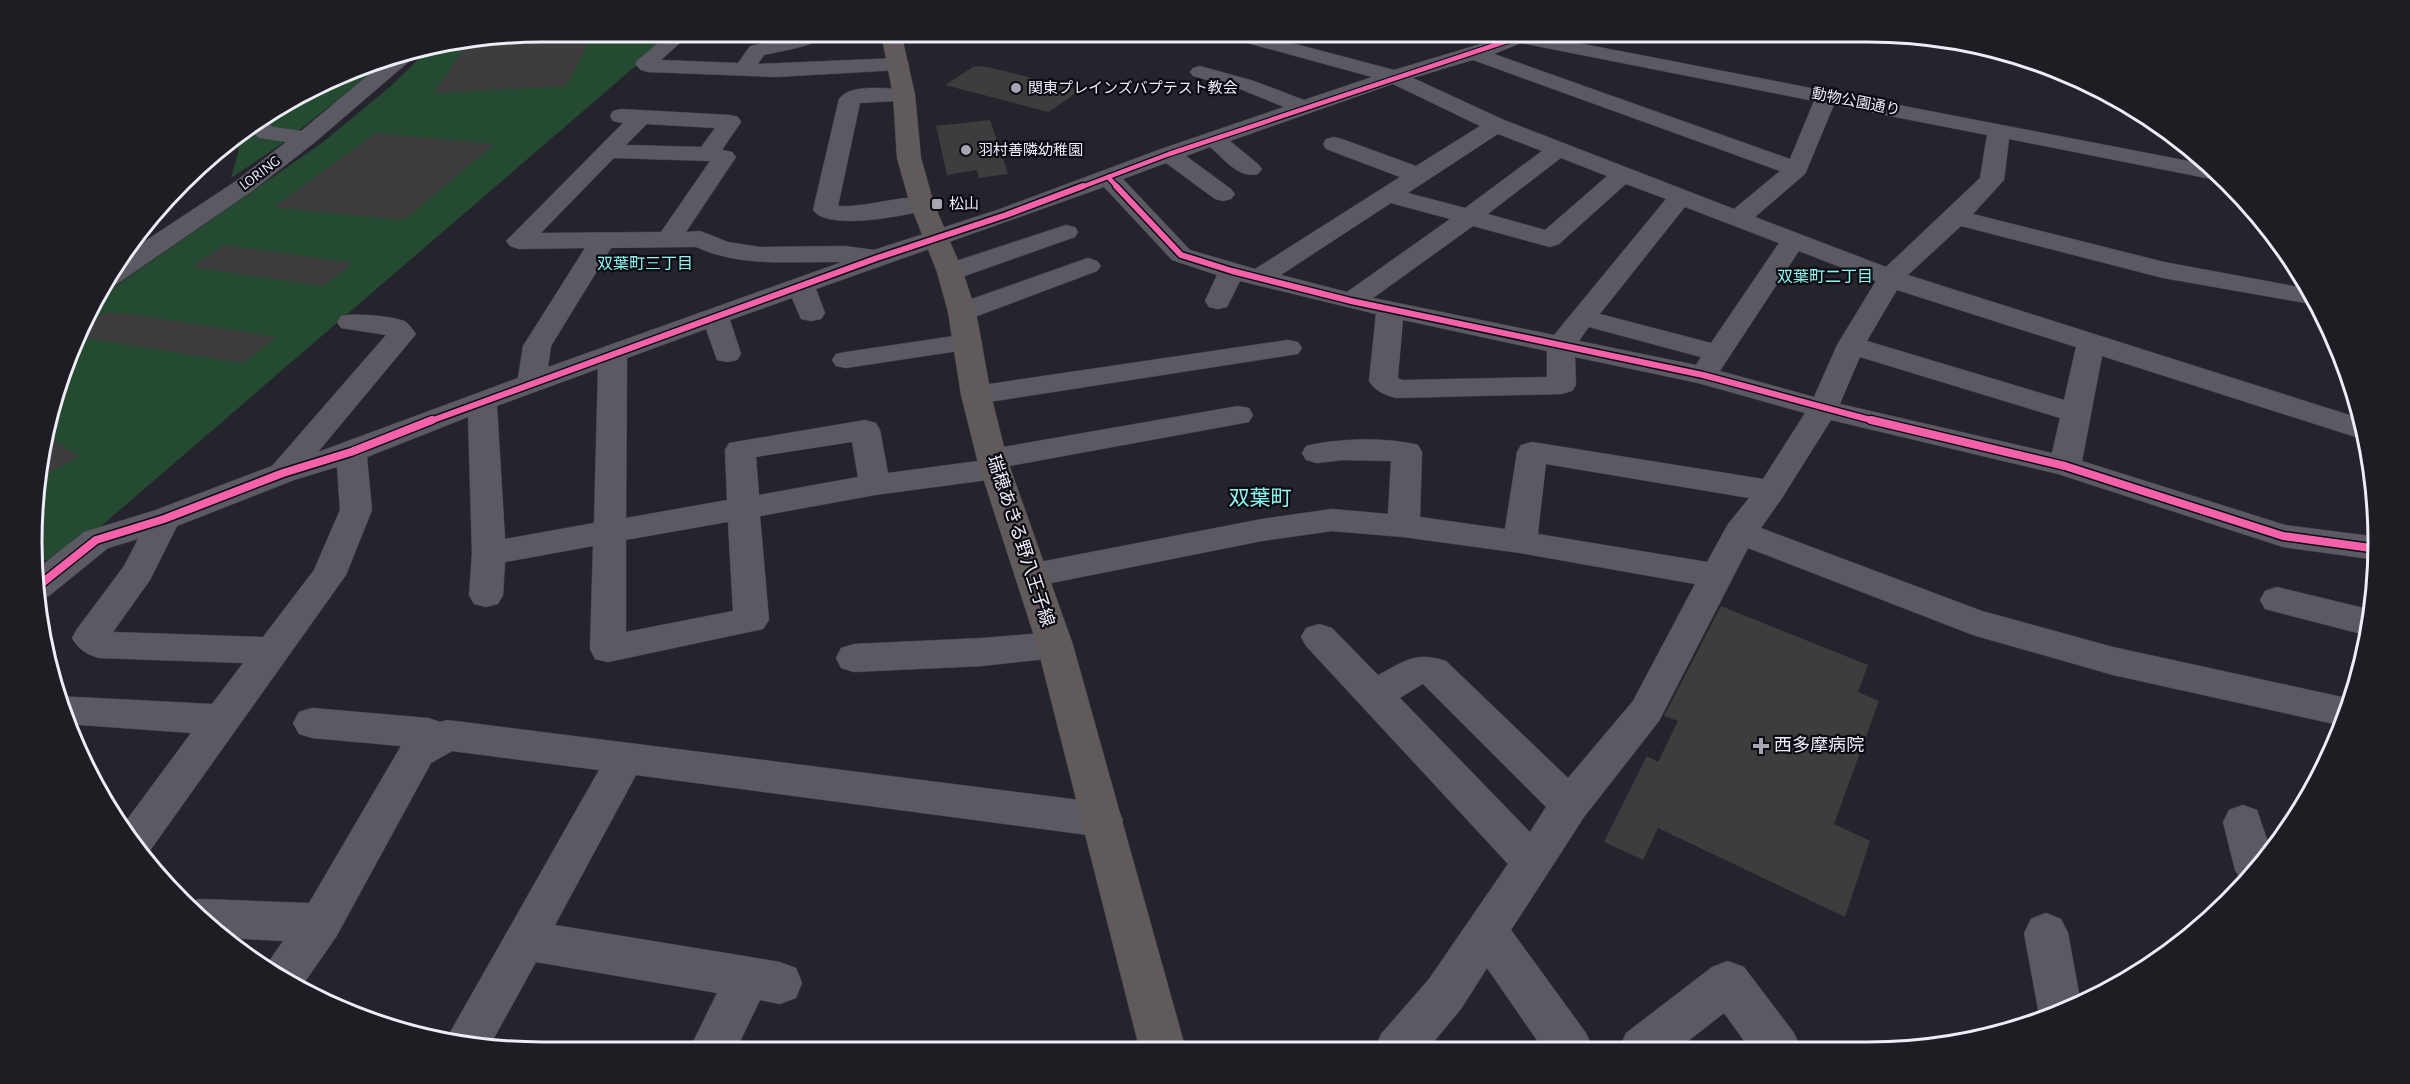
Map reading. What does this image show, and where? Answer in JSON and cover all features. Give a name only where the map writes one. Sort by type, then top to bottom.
[{"type":"main road","name":"瑞穂あきる野八王子線","points":[[893,42],[902,79],[909,158],[922,204],[950,272],[965,327],[976,395],[993,464],[1055,645],[1161,1042]]},
{"type":"street","points":[[670,42],[645,64],[648,66],[795,70],[902,79]]},
{"type":"street","points":[[745,69],[757,50],[794,42]]},
{"type":"street","points":[[1266,42],[1394,76],[1496,125],[1622,175],[1892,276],[1909,285],[2354,426]]},
{"type":"street","points":[[44,582],[96,540],[164,519],[283,473],[351,452],[613,353],[877,258],[1006,215],[1169,154],[1394,76],[1505,42]]},
{"type":"street","name":"動物公園通り","points":[[1588,42],[1827,96],[2203,170]]},
{"type":"street","points":[[1473,53],[1797,169]]},
{"type":"street","name":"LORING","points":[[124,267],[244,186],[306,138],[392,65]]},
{"type":"street","points":[[1200,72],[1247,85],[1304,108]]},
{"type":"street","points":[[902,79],[850,99],[825,210],[830,214],[863,213],[922,204]]},
{"type":"street","points":[[1738,218],[1797,169],[1827,96]]},
{"type":"street","points":[[708,154],[730,122],[630,117],[607,151],[519,241],[700,239],[728,251],[846,253],[877,258]]},
{"type":"street","points":[[1259,278],[1496,125]]},
{"type":"street","points":[[261,128],[267,133],[306,138]]},
{"type":"street","points":[[1404,1042],[1445,994],[1570,805],[1646,711],[1740,532],[1771,491],[1823,409],[1851,345],[1892,276],[1992,180],[1999,130]]},
{"type":"street","points":[[1214,139],[1250,169]]},
{"type":"street","points":[[1334,144],[1420,176]]},
{"type":"street","points":[[1351,301],[1468,218],[1559,149]]},
{"type":"street","points":[[607,151],[708,154],[724,157],[668,240]]},
{"type":"street","points":[[1169,154],[1223,194]]},
{"type":"street","points":[[1389,195],[1550,239],[1622,175]]},
{"type":"street","points":[[1108,177],[1180,255],[1232,271],[1351,301],[1561,345],[1710,364]]},
{"type":"street","points":[[1390,309],[1383,381],[1396,389],[1562,385],[1561,345],[1581,316],[1680,197]]},
{"type":"street","points":[[1006,215],[1038,242]]},
{"type":"street","points":[[1956,217],[2163,270],[2303,296]]},
{"type":"street","points":[[950,272],[1066,232]]},
{"type":"street","points":[[1710,364],[1794,239]]},
{"type":"street","points":[[532,383],[537,346],[602,241]]},
{"type":"street","points":[[846,360],[965,327],[1088,266]]},
{"type":"street","points":[[1218,301],[1232,271]]},
{"type":"street","points":[[801,285],[811,313]]},
{"type":"street","points":[[715,316],[727,354]]},
{"type":"street","points":[[1581,316],[1823,409],[2065,466],[2283,536],[2368,548]]},
{"type":"street","points":[[283,473],[402,334],[396,328],[351,322]]},
{"type":"street","points":[[2065,466],[2091,342]]},
{"type":"street","points":[[1851,345],[2076,413]]},
{"type":"street","points":[[976,395],[1288,348]]},
{"type":"street","points":[[613,353],[608,649],[751,620],[742,509],[740,450],[865,430],[875,485]]},
{"type":"street","points":[[482,401],[489,553],[486,595]]},
{"type":"street","points":[[489,553],[993,464],[1239,415]]},
{"type":"street","points":[[1317,453],[1342,450],[1407,452],[1403,526]]},
{"type":"street","points":[[138,836],[329,575],[356,510],[351,452]]},
{"type":"street","points":[[1520,542],[1532,452],[1771,491]]},
{"type":"street","points":[[164,519],[138,572],[90,638],[99,645],[272,651]]},
{"type":"street","points":[[1031,575],[1262,530],[1332,520],[1403,526],[1520,542],[1716,576]]},
{"type":"street","points":[[1740,532],[1973,622],[2113,661],[2338,710]]},
{"type":"street","points":[[2277,600],[2362,621]]},
{"type":"street","points":[[1318,637],[1531,861]]},
{"type":"street","points":[[854,658],[982,652],[1055,645]]},
{"type":"street","points":[[1374,695],[1420,669],[1433,671],[1570,805]]},
{"type":"street","points":[[71,710],[222,720]]},
{"type":"street","points":[[312,723],[428,733],[441,739]]},
{"type":"street","points":[[286,972],[321,922],[417,752],[447,735],[1103,820]]},
{"type":"street","points":[[471,1037],[626,758]]},
{"type":"street","points":[[213,918],[321,922]]},
{"type":"street","points":[[1487,932],[1565,1042]]},
{"type":"street","points":[[2046,933],[2058,1004]]},
{"type":"street","points":[[524,940],[764,981],[718,1042]]},
{"type":"street","points":[[1651,1042],[1728,982],[1773,1042]]},
{"type":"green space","points":[[542,42],[663,42],[72,551],[43,561],[46,477],[59,413],[80,351],[110,290],[322,143],[391,86],[420,57],[477,46]]},
{"type":"green space","points":[[374,72],[280,145],[231,178],[239,150],[236,146],[238,145],[292,109],[351,80]]},
{"type":"building","points":[[589,42],[566,86],[434,93],[464,48],[509,43]]},
{"type":"building","points":[[978,66],[1080,90],[1049,112],[945,85]]},
{"type":"building","points":[[990,120],[1008,174],[979,178],[977,170],[947,175],[936,126]]},
{"type":"building","points":[[376,133],[494,144],[404,220],[274,207]]},
{"type":"building","points":[[224,245],[353,263],[323,286],[192,267]]},
{"type":"building","points":[[106,312],[276,337],[243,363],[86,338],[94,320]]},
{"type":"building","points":[[53,439],[79,457],[47,474]]},
{"type":"building","points":[[1721,606],[1868,665],[1858,692],[1879,701],[1834,824],[1870,841],[1845,917],[1658,828],[1643,860],[1604,842],[1647,756],[1658,762],[1678,721],[1664,716]]},
{"type":"cycle path","points":[[44,582],[96,540],[164,519],[283,473],[351,452],[482,401],[877,258],[1006,215],[1169,154],[1394,77],[1506,42]]},
{"type":"cycle path","points":[[1108,177],[1181,255],[1232,271],[1351,301],[1703,375],[1823,409],[2065,466],[2283,536],[2368,548]]},
{"type":"place","name":"関東プレインズバプテスト教会","points":[[1016,88]]},
{"type":"place","name":"羽村善隣幼稚園","points":[[966,150]]},
{"type":"place","name":"松山","points":[[937,204]]},
{"type":"place","name":"西多摩病院","points":[[1761,746]]},
{"type":"district","name":"双葉町三丁目","points":[[645,264]]},
{"type":"district","name":"双葉町二丁目","points":[[1825,277]]},
{"type":"district","name":"双葉町","points":[[1260,498]]}]
